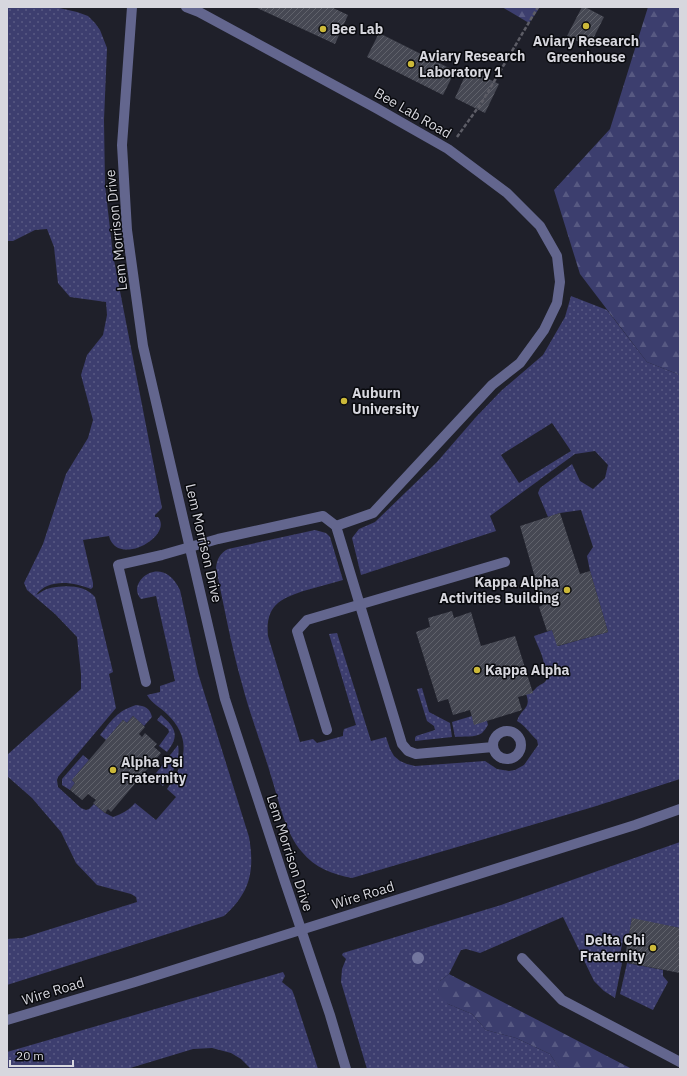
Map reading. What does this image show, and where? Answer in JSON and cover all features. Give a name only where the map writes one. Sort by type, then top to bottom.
[{"type":"street","name":"Lem Morrison Drive","points":[[132,7],[122,146],[127,230],[143,346],[225,699],[330,1015],[346,1069]]},
{"type":"street","name":"Bee Lab Road","points":[[186,7],[199,12],[370,104],[448,149],[507,193],[540,226],[557,256],[560,282],[557,303],[544,330],[520,363],[492,385],[373,513],[336,526]]},
{"type":"street","points":[[146,682],[118,565],[218,539],[323,516],[336,526],[361,604],[402,744],[408,751],[416,754],[493,747]]},
{"type":"street","points":[[327,730],[297,631],[307,620],[505,562]]},
{"type":"street","name":"Wire Road","points":[[7,1020],[135,982],[599,836],[680,809]]},
{"type":"street","points":[[522,958],[562,1000],[680,1062]]},
{"type":"path","points":[[448,149],[482,102],[538,7]]},
{"type":"shaded area","points":[[7,7],[55,7],[88,16],[100,30],[107,48],[104,120],[105,185],[113,255],[162,508],[155,515],[155,517],[158,517],[161,525],[158,532],[152,540],[142,546],[132,549],[122,549],[114,545],[109,536],[83,540],[93,583],[93,587],[91,589],[69,583],[62,583],[47,586],[36,595],[47,589],[66,586],[85,590],[95,597],[113,672],[109,674],[116,708],[58,777],[58,787],[81,808],[86,810],[94,804],[105,813],[113,817],[125,812],[135,803],[156,820],[176,797],[167,789],[182,760],[184,751],[183,742],[175,723],[167,714],[151,701],[147,695],[160,692],[160,686],[175,681],[156,596],[141,599],[137,592],[138,585],[148,574],[156,571],[164,573],[172,579],[180,590],[198,673],[249,837],[251,849],[251,871],[245,890],[240,899],[224,916],[7,985],[7,939],[22,938],[137,902],[136,897],[131,894],[97,885],[76,863],[61,832],[32,798],[7,776],[7,755],[81,689],[77,637],[55,614],[27,590],[24,583],[43,544],[66,474],[88,438],[93,420],[81,375],[87,355],[103,335],[107,315],[106,302],[70,297],[58,283],[54,247],[47,229],[35,230],[13,241],[7,241]]},
{"type":"shaded area","points":[[571,296],[607,310],[647,362],[680,375],[680,779],[593,807],[352,878],[324,870],[307,858],[296,845],[283,816],[238,669],[216,568],[218,559],[223,552],[228,549],[315,530],[326,533],[330,537],[343,580],[307,590],[282,600],[272,610],[269,617],[268,636],[300,742],[313,739],[317,743],[343,736],[344,729],[356,725],[329,634],[337,633],[371,741],[386,737],[394,756],[400,761],[415,766],[485,761],[497,769],[509,771],[515,770],[524,765],[538,745],[537,740],[523,725],[517,721],[528,703],[526,694],[531,692],[546,680],[543,658],[534,636],[552,630],[558,646],[608,632],[590,571],[587,556],[593,547],[581,510],[560,513],[548,517],[538,493],[540,488],[572,464],[580,481],[593,489],[605,478],[608,465],[595,451],[575,454],[490,516],[496,531],[361,575],[352,538],[359,529],[375,522],[437,462],[476,417],[502,390],[543,355],[565,317]],"holes":[[[552,423],[571,451],[519,483],[501,455]]]},
{"type":"shaded area","points":[[422,688],[429,712],[450,723],[452,737],[415,741],[416,736],[435,730],[434,726],[427,721],[417,689]]},
{"type":"shaded area","points":[[136,705],[147,708],[150,711],[152,717],[144,726],[133,716],[127,723],[123,720],[106,740],[100,735],[119,713]]},
{"type":"shaded area","points":[[161,715],[173,728],[175,737],[167,752],[159,746],[169,732],[168,729],[157,720]]},
{"type":"shaded area","points":[[472,716],[487,721],[488,725],[484,731],[476,736],[455,737],[452,722]]},
{"type":"shaded area","points":[[178,745],[179,751],[177,761],[163,786],[153,777]]},
{"type":"shaded area","points":[[83,755],[89,760],[72,780],[75,783],[70,790],[62,785],[62,779]]},
{"type":"shaded area","points":[[680,842],[680,928],[632,919],[629,935],[624,935],[619,959],[622,963],[615,998],[604,991],[594,981],[563,917],[480,953],[466,949],[461,950],[449,974],[440,981],[448,1004],[472,1014],[486,1030],[516,1038],[550,1054],[560,1069],[367,1069],[341,982],[342,969],[346,959],[342,955],[343,953],[501,905]]},
{"type":"shaded area","points":[[627,963],[663,970],[663,976],[668,982],[653,1010],[620,994]]},
{"type":"shaded area","points":[[283,972],[285,976],[282,982],[292,990],[318,1069],[251,1069],[241,1059],[231,1053],[212,1048],[193,1049],[127,1069],[7,1069],[7,1052]]},
{"type":"green space","points":[[502,7],[540,7],[529,23]]},
{"type":"green space","points":[[648,7],[680,7],[680,375],[647,362],[580,274],[554,190],[610,129]]},
{"type":"green space","points":[[449,974],[632,1069],[560,1069],[550,1054],[516,1038],[486,1030],[472,1014],[448,1004],[437,992],[440,981]]},
{"type":"building","name":"Bee Lab","points":[[255,7],[331,7],[348,15],[335,44]]},
{"type":"building","name":"Aviary Research Greenhouse","points":[[582,7],[585,7],[604,17],[589,47],[567,36]]},
{"type":"building","name":"Aviary Research Laboratory 1","points":[[379,33],[455,71],[443,95],[367,57]]},
{"type":"building","points":[[468,69],[499,84],[485,113],[455,98]]},
{"type":"building","name":"Kappa Alpha Activities Building","points":[[560,513],[580,574],[590,571],[608,632],[557,646],[552,630],[547,631],[539,607],[543,605],[520,526]]},
{"type":"building","name":"Kappa Alpha","points":[[452,611],[454,618],[471,612],[481,646],[515,636],[533,693],[518,697],[522,710],[474,725],[470,710],[453,715],[448,699],[438,702],[416,632],[430,627],[428,618]]},
{"type":"building","name":"Alpha Psi Fraternity","points":[[133,716],[145,727],[139,734],[142,737],[145,733],[157,744],[154,747],[161,753],[111,812],[108,809],[105,813],[93,803],[96,800],[88,794],[82,800],[70,790],[75,783],[72,780],[123,720],[127,723]]},
{"type":"building","name":"Delta Chi Fraternity","points":[[632,918],[680,928],[680,973],[624,962]]},
{"type":"place","name":"Aviary Research Greenhouse","points":[[586,26]]},
{"type":"place","name":"Bee Lab","points":[[323,29]]},
{"type":"place","name":"Aviary Research Laboratory 1","points":[[411,64]]},
{"type":"place","name":"Auburn University","points":[[344,401]]},
{"type":"place","name":"Kappa Alpha Activities Building","points":[[567,590]]},
{"type":"place","name":"Kappa Alpha","points":[[477,670]]},
{"type":"place","name":"Alpha Psi Fraternity","points":[[113,770]]},
{"type":"place","name":"Delta Chi Fraternity","points":[[653,948]]}]
